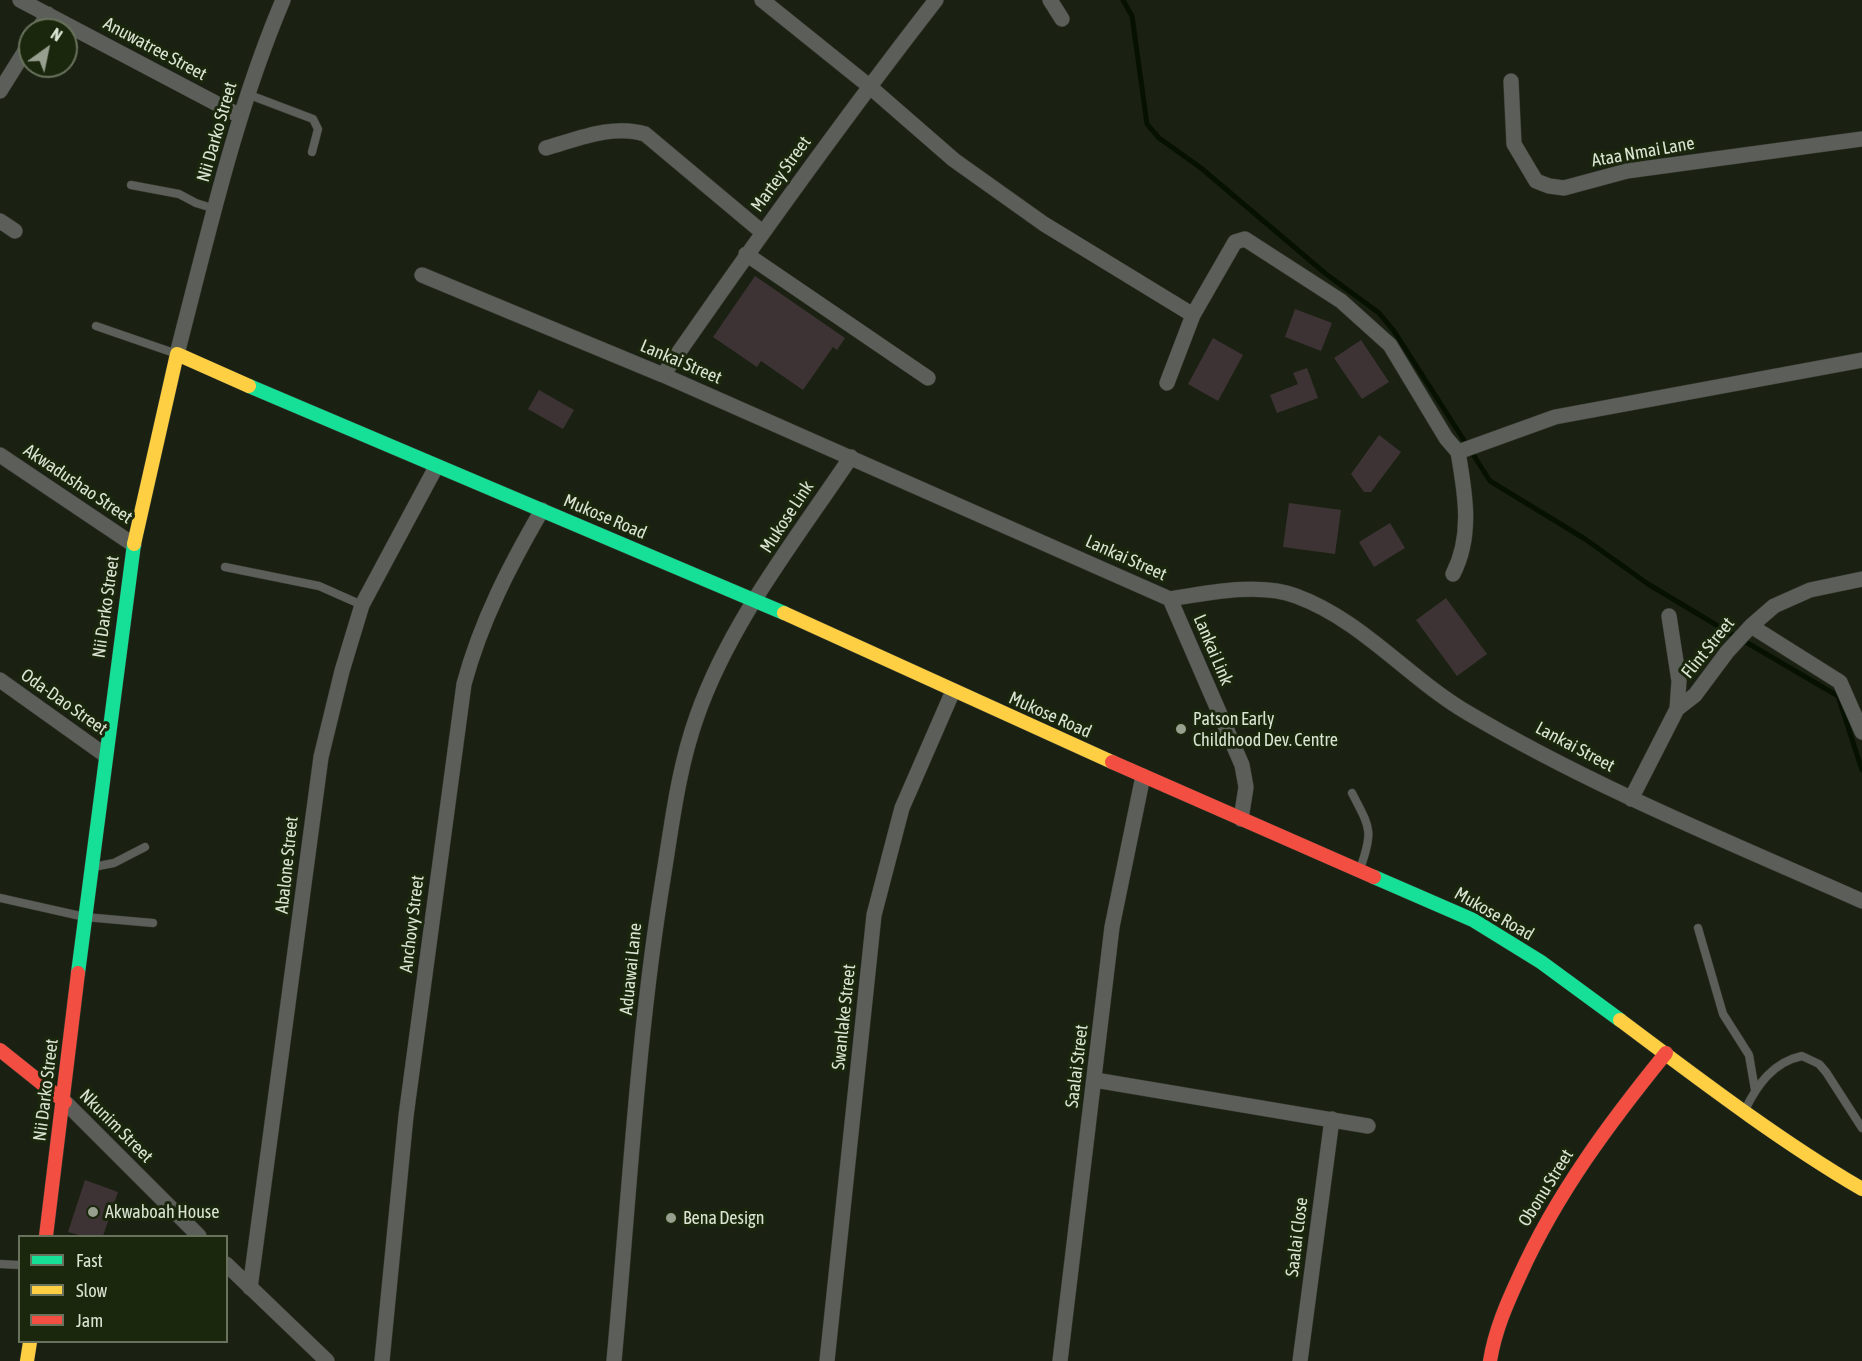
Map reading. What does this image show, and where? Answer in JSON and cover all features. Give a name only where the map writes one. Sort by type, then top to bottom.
[{"type":"street","name":"Anuwatree Street","points":[[20,0],[240,116]]},
{"type":"street","name":"Nii Darko Street","points":[[46,1235],[65,1102],[105,755],[134,545],[177,354],[240,116],[263,47],[283,0]]},
{"type":"street","points":[[762,0],[869,86],[954,160],[1044,224],[1193,315]]},
{"type":"street","name":"Martey Street","points":[[663,375],[762,232],[869,86],[936,0]]},
{"type":"street","points":[[1050,0],[1062,19]]},
{"type":"street","points":[[46,18],[48,14]]},
{"type":"street","points":[[0,91],[18,62]]},
{"type":"street","name":"Ataa Nmai Lane","points":[[1511,81],[1514,144],[1536,181],[1549,186],[1564,188],[1627,171],[1862,139]]},
{"type":"street","points":[[546,148],[616,129],[630,129],[645,134],[762,232]]},
{"type":"street","points":[[0,221],[15,231]]},
{"type":"street","points":[[1167,383],[1193,315],[1235,242],[1245,238],[1341,301],[1390,345],[1446,438],[1461,451],[1467,507],[1463,555],[1453,574]]},
{"type":"street","points":[[746,254],[928,378]]},
{"type":"street","name":"Lankai Street","points":[[422,275],[663,375],[1170,599],[1234,588],[1293,594],[1329,609],[1466,712],[1631,798],[1862,901]]},
{"type":"street","name":"Mukose Road","points":[[177,354],[436,467],[756,600],[1143,776],[1442,904],[1494,932],[1541,962],[1744,1112],[1813,1160],[1862,1189]]},
{"type":"street","points":[[1461,451],[1486,440],[1555,417],[1862,360]]},
{"type":"street","name":"Akwadushao Street","points":[[0,455],[134,545]]},
{"type":"street","name":"Mukose Link","points":[[756,600],[851,457]]},
{"type":"street","name":"Abalone Street","points":[[250,1288],[298,941],[313,803],[321,758],[342,671],[362,605],[436,467]]},
{"type":"street","name":"Anchovy Street","points":[[382,1361],[406,1116],[464,684],[471,656],[493,602],[514,558],[542,510]]},
{"type":"street","name":"Flint Street","points":[[1631,798],[1677,709],[1695,695],[1727,652],[1751,626],[1774,606],[1810,590],[1862,579]]},
{"type":"street","name":"Lankai Link","points":[[1170,599],[1242,765],[1246,787],[1241,819]]},
{"type":"street","name":"Aduawai Lane","points":[[614,1361],[652,948],[681,764],[708,686],[724,653],[756,600]]},
{"type":"street","points":[[1669,616],[1679,681],[1677,709]]},
{"type":"street","points":[[1751,626],[1840,682],[1862,732]]},
{"type":"street","name":"Oda-Dao Street","points":[[0,680],[105,755]]},
{"type":"street","name":"Swanlake Street","points":[[827,1361],[874,915],[902,808],[953,691]]},
{"type":"street","name":"Saalai Street","points":[[1060,1361],[1112,927],[1143,776]]},
{"type":"street","name":"Nkunim Street","points":[[0,1050],[65,1102],[198,1235]]},
{"type":"street","name":"Obonu Street","points":[[1490,1361],[1496,1330],[1539,1230],[1615,1115],[1666,1053]]},
{"type":"street","points":[[1095,1080],[1368,1126]]},
{"type":"street","name":"Saalai Close","points":[[1300,1361],[1332,1119]]},
{"type":"street","points":[[228,1266],[327,1361]]},
{"type":"street","points":[[27,1361],[30,1343]]},
{"type":"lane","points":[[248,94],[313,119],[318,129],[312,152]]},
{"type":"lane","points":[[131,185],[179,194],[215,209]]},
{"type":"lane","points":[[96,326],[177,354]]},
{"type":"lane","points":[[225,567],[319,586],[362,605]]},
{"type":"lane","points":[[1352,793],[1370,831],[1369,845],[1360,870]]},
{"type":"lane","points":[[92,867],[114,863],[145,847]]},
{"type":"lane","points":[[0,898],[85,917],[153,923]]},
{"type":"lane","points":[[1698,928],[1723,1014],[1749,1055],[1755,1090]]},
{"type":"lane","points":[[1744,1112],[1755,1090],[1771,1071],[1784,1062],[1802,1056],[1811,1059],[1826,1072],[1862,1128]]},
{"type":"lane","points":[[0,1264],[18,1266]]},
{"type":"building","points":[[755,276],[845,338],[837,350],[833,347],[803,390],[761,361],[757,367],[713,337]]},
{"type":"building","points":[[1295,309],[1332,323],[1321,351],[1285,337]]},
{"type":"building","points":[[1213,338],[1243,355],[1218,401],[1188,384]]},
{"type":"building","points":[[1361,340],[1389,382],[1362,399],[1334,358]]},
{"type":"building","points":[[1307,368],[1318,398],[1277,413],[1270,395],[1298,384],[1293,373]]},
{"type":"building","points":[[539,390],[574,410],[563,429],[528,409]]},
{"type":"building","points":[[1379,435],[1401,452],[1371,492],[1364,492],[1351,474]]},
{"type":"building","points":[[1289,503],[1341,510],[1335,554],[1283,547]]},
{"type":"building","points":[[1390,523],[1405,548],[1374,567],[1359,542]]},
{"type":"building","points":[[1446,598],[1487,654],[1457,676],[1416,620]]},
{"type":"building","name":"Akwaboah House","points":[[85,1180],[118,1192],[103,1235],[78,1235],[68,1232]]},
{"type":"waterway","points":[[1123,0],[1132,16],[1147,124],[1159,138],[1201,168],[1326,274],[1379,313],[1394,331],[1490,481],[1585,539],[1648,584],[1733,635]]},
{"type":"waterway","points":[[1744,641],[1838,696],[1862,770]]},
{"type":"traffic: fast","points":[[249,386],[784,613]]},
{"type":"traffic: fast","points":[[78,973],[134,544]]},
{"type":"traffic: fast","points":[[1374,877],[1473,920],[1541,962],[1620,1020]]},
{"type":"traffic: slow","points":[[134,544],[177,354],[249,386]]},
{"type":"traffic: slow","points":[[784,613],[1112,762]]},
{"type":"traffic: slow","points":[[1620,1020],[1769,1129],[1862,1189]]},
{"type":"traffic: slow","points":[[27,1361],[30,1343]]},
{"type":"traffic: jam","points":[[1112,762],[1374,877]]},
{"type":"traffic: jam","points":[[46,1235],[78,973]]},
{"type":"traffic: jam","points":[[0,1050],[65,1102]]},
{"type":"traffic: jam","points":[[1490,1361],[1506,1306],[1551,1215],[1605,1132],[1666,1053]]},
{"type":"place","name":"Patson Early Childhood Dev. Centre","points":[[1181,729]]},
{"type":"place","name":"Akwaboah House","points":[[93,1212]]},
{"type":"place","name":"Bena Design","points":[[671,1218]]}]
